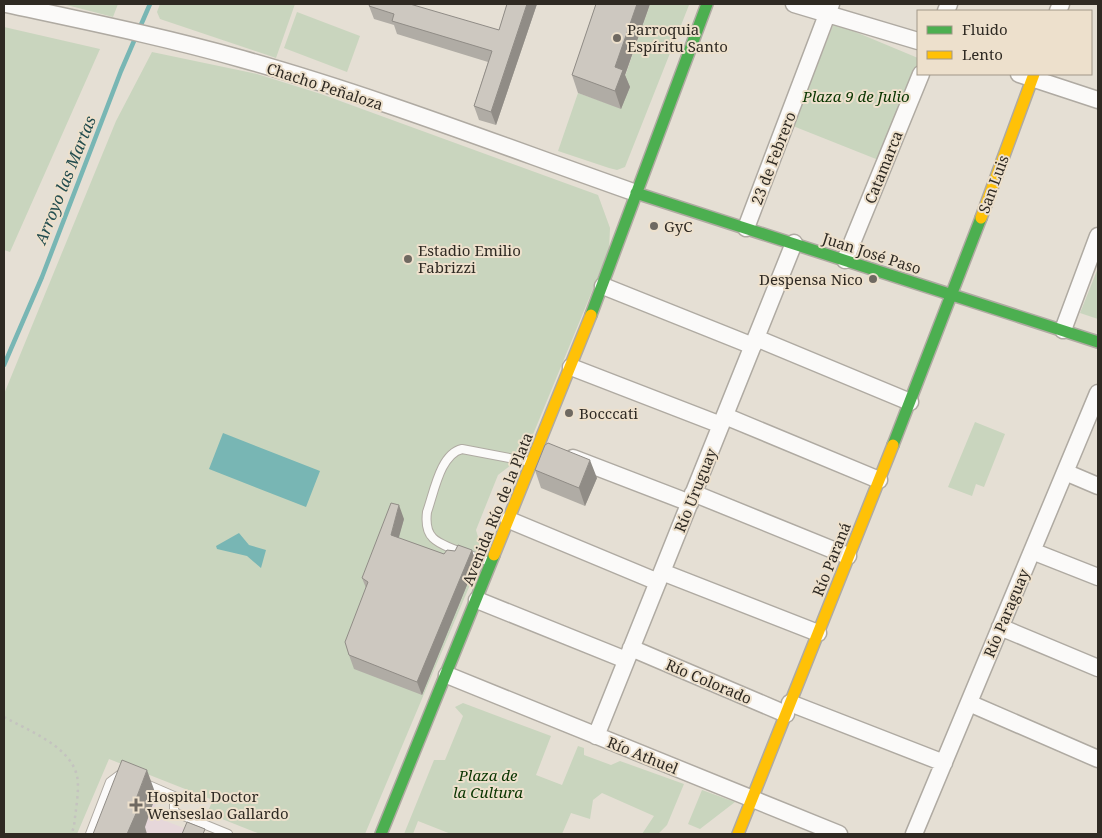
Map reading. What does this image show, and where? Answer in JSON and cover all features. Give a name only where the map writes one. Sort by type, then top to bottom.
[{"type":"main road","name":"Avenida Río de la Plata","points":[[381,834],[603,286],[707,4]]},
{"type":"main road","name":"San Luis","points":[[953,294],[1028,75]]},
{"type":"main road","name":"Juan José Paso","points":[[636,193],[1098,342]]},
{"type":"main road","name":"Río Paraná","points":[[738,834],[953,294]]},
{"type":"street","name":"Chacho Peñaloza","points":[[6,4],[154,36],[243,59],[337,89],[636,193]]},
{"type":"street","points":[[794,4],[829,9],[917,41]]},
{"type":"street","name":"23 de Febrero","points":[[746,228],[829,9]]},
{"type":"street","name":"Catamarca","points":[[845,260],[921,75]]},
{"type":"street","points":[[1028,75],[1098,100]]},
{"type":"street","points":[[1063,330],[1098,236]]},
{"type":"street","name":"Río Uruguay","points":[[596,736],[794,243]]},
{"type":"street","points":[[603,286],[910,402]]},
{"type":"street","points":[[571,367],[723,420],[879,480]]},
{"type":"street","name":"Río Paraguay","points":[[914,834],[1098,393]]},
{"type":"street","points":[[540,445],[848,556]]},
{"type":"street","points":[[1065,472],[1098,486]]},
{"type":"street","points":[[509,520],[660,577],[818,633]]},
{"type":"street","points":[[1032,551],[1098,577]]},
{"type":"street","name":"Río Colorado","points":[[477,600],[944,763]]},
{"type":"street","points":[[1000,627],[1098,668]]},
{"type":"street","name":"Río Athuel","points":[[447,675],[839,834]]},
{"type":"street","points":[[968,703],[1098,759]]},
{"type":"lane","points":[[492,563],[438,542],[430,534],[426,520],[427,512],[445,464],[450,456],[462,449],[532,463]]},
{"type":"lane","points":[[90,834],[110,782],[122,773],[131,777]]},
{"type":"lane","points":[[140,781],[174,796],[174,812],[228,834]]},
{"type":"path","points":[[4,717],[36,734],[68,756],[77,777],[72,834]]},
{"type":"shaded area","name":"Hospital Doctor Wenseslao Gallardo","points":[[143,788],[159,796],[152,814],[155,817],[189,830],[187,834],[105,834]]},
{"type":"green space","points":[[63,4],[118,4],[113,17]]},
{"type":"green space","points":[[160,4],[295,4],[276,58],[160,19],[157,12]]},
{"type":"green space","points":[[650,4],[689,5],[625,167],[617,170],[558,151],[578,93],[621,108],[622,85]]},
{"type":"green space","points":[[297,12],[360,36],[347,72],[284,48]]},
{"type":"green space","name":"Plaza 9 de Julio","points":[[834,23],[917,58],[917,70],[881,161],[793,126]]},
{"type":"green space","points":[[4,27],[100,49],[10,252],[4,250]]},
{"type":"green space","points":[[152,52],[257,74],[321,94],[598,195],[610,228],[609,250],[525,454],[498,475],[476,530],[483,554],[365,834],[260,834],[207,813],[213,800],[109,759],[77,834],[4,834],[4,394],[116,121]]},
{"type":"green space","points":[[1098,268],[1098,319],[1080,313]]},
{"type":"green space","points":[[975,422],[1005,434],[984,487],[976,484],[972,496],[948,487]]},
{"type":"green space","name":"Plaza de la Cultura","points":[[463,703],[551,736],[536,775],[562,785],[578,746],[584,748],[584,755],[611,765],[620,761],[684,784],[667,825],[658,834],[642,834],[654,816],[602,793],[593,800],[590,819],[571,813],[562,834],[451,834],[418,821],[413,834],[404,834],[434,760],[445,760],[463,716],[455,707]]},
{"type":"green space","points":[[702,790],[735,802],[700,829],[688,824]]},
{"type":"water","points":[[223,433],[320,471],[306,507],[209,469]]},
{"type":"water","points":[[239,533],[249,545],[266,550],[261,568],[247,556],[217,549],[216,546]]},
{"type":"building","points":[[370,4],[410,4],[499,30],[507,4],[527,4],[491,112],[474,106],[492,51],[392,21],[394,14],[369,6]]},
{"type":"building","points":[[596,4],[637,4],[615,67],[623,70],[615,91],[572,75]]},
{"type":"building","points":[[548,443],[590,460],[579,488],[535,470],[545,445]]},
{"type":"building","points":[[391,503],[399,505],[391,535],[444,554],[447,550],[455,551],[458,545],[472,550],[417,682],[349,655],[345,642],[368,582],[362,578]]},
{"type":"building","points":[[122,760],[147,770],[133,807],[138,809],[127,834],[93,834]]},
{"type":"building","points":[[187,822],[205,829],[203,834],[182,834]]},
{"type":"waterway","name":"Arroyo las Martas","points":[[4,365],[42,277],[121,71],[150,4]]},
{"type":"traffic: fast","points":[[591,315],[707,4]]},
{"type":"traffic: fast","points":[[636,193],[1098,342]]},
{"type":"traffic: fast","points":[[893,445],[981,218]]},
{"type":"traffic: fast","points":[[381,834],[494,555]]},
{"type":"traffic: slow","points":[[981,218],[1034,75]]},
{"type":"traffic: slow","points":[[494,555],[591,315]]},
{"type":"traffic: slow","points":[[738,834],[893,445]]},
{"type":"place","name":"Parroquia Espíritu Santo","points":[[617,38]]},
{"type":"place","name":"GyC","points":[[654,226]]},
{"type":"place","name":"Estadio Emilio Fabrizzi","points":[[408,259]]},
{"type":"place","name":"Despensa Nico","points":[[873,279]]},
{"type":"place","name":"Bocccati","points":[[569,413]]},
{"type":"place","name":"Hospital Doctor Wenseslao Gallardo","points":[[136,805]]}]
